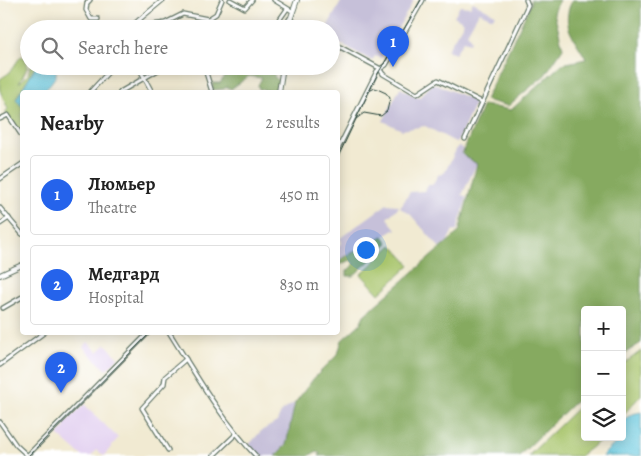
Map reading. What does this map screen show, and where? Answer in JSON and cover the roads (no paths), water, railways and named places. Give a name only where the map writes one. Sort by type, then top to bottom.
[{"type":"main road","points":[[289,19],[290,10],[297,0]]},
{"type":"main road","points":[[279,90],[282,75]]},
{"type":"main road","points":[[0,275],[20,266]]},
{"type":"street","points":[[90,0],[86,10],[91,19],[98,19]]},
{"type":"street","points":[[139,20],[164,0]]},
{"type":"street","points":[[172,20],[183,14],[208,19],[216,14],[222,0]]},
{"type":"street","points":[[230,0],[245,8],[252,0]]},
{"type":"street","points":[[274,0],[290,10],[281,20]]},
{"type":"street","points":[[340,145],[379,68],[386,65],[423,0]]},
{"type":"street","points":[[465,139],[528,5],[526,0]]},
{"type":"street","points":[[340,47],[379,68],[384,74],[417,94],[438,80],[482,102]]},
{"type":"street","points":[[92,90],[106,75]]},
{"type":"street","points":[[123,90],[149,75]]},
{"type":"street","points":[[207,75],[211,90]]},
{"type":"street","points":[[145,77],[151,90]]},
{"type":"street","points":[[0,119],[8,115],[20,133]]},
{"type":"street","points":[[0,179],[20,165]]},
{"type":"street","points":[[0,208],[20,232]]},
{"type":"street","points":[[0,224],[9,218]]},
{"type":"street","points":[[3,308],[20,298]]},
{"type":"street","points":[[0,365],[42,335]]},
{"type":"street","points":[[0,422],[16,445],[28,456],[147,335]]},
{"type":"street","points":[[171,335],[236,434],[256,456]]},
{"type":"street","points":[[168,450],[142,408],[164,384],[166,377],[186,359]]},
{"type":"street","points":[[213,456],[236,434]]},
{"type":"water","points":[[31,75],[56,75],[46,90],[21,90]]},
{"type":"water","points":[[20,92],[20,104],[16,99]]},
{"type":"water","points":[[641,412],[641,456],[602,456],[618,441],[626,441],[626,418],[632,414]]},
{"type":"tram line","points":[[340,153],[376,77],[421,0]]},
{"type":"tram line","points":[[356,119],[364,113],[381,116],[387,111],[390,98],[386,93],[375,88],[367,92]]},
{"type":"tram line","points":[[28,456],[148,335]]},
{"type":"place","name":"Люмьер","points":[[393,67]]},
{"type":"place","name":"Медгард","points":[[61,393]]}]
